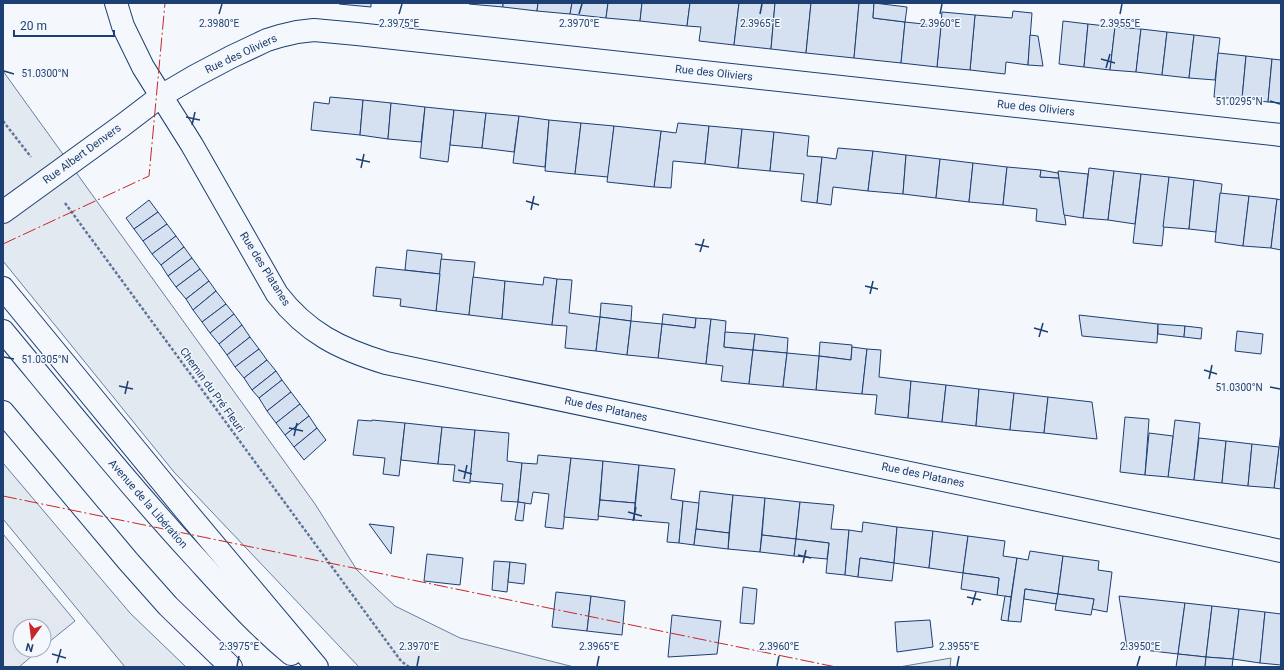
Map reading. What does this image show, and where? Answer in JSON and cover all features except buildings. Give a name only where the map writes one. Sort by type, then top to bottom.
[{"type":"main road","name":"Rue des Platanes","points":[[116,3],[123,26],[143,67],[192,146],[277,294],[302,322],[316,332],[359,354],[394,364],[1281,551]]},
{"type":"main road","name":"Rue des Oliviers","points":[[161,96],[214,65],[267,40],[280,36],[314,30],[1281,135]]},
{"type":"main road","name":"Rue Albert Denvers","points":[[3,212],[117,130],[161,96]]},
{"type":"main road","points":[[3,288],[186,511],[317,667]]},
{"type":"main road","name":"Avenue de la Libération","points":[[3,331],[172,533],[238,604],[305,667]]},
{"type":"main road","points":[[3,412],[128,561],[168,606],[231,667]]},
{"type":"path","name":"Chemin du Pré Fleuri","points":[[3,121],[48,179],[401,661],[409,667]]},
{"type":"shaded area","points":[[3,71],[315,504],[357,570],[395,606],[460,638],[574,667],[359,667],[174,472],[3,261]]},
{"type":"shaded area","points":[[3,463],[130,613],[186,667],[125,667],[3,519]]},
{"type":"shaded area","points":[[3,534],[75,621],[52,640],[52,618],[12,618],[12,658],[30,658],[19,667],[3,667]]},
{"type":"shaded area","points":[[951,658],[950,667],[899,667]]},
{"type":"power","points":[[3,244],[149,176],[165,3]]},
{"type":"power","points":[[3,496],[836,667]]}]
